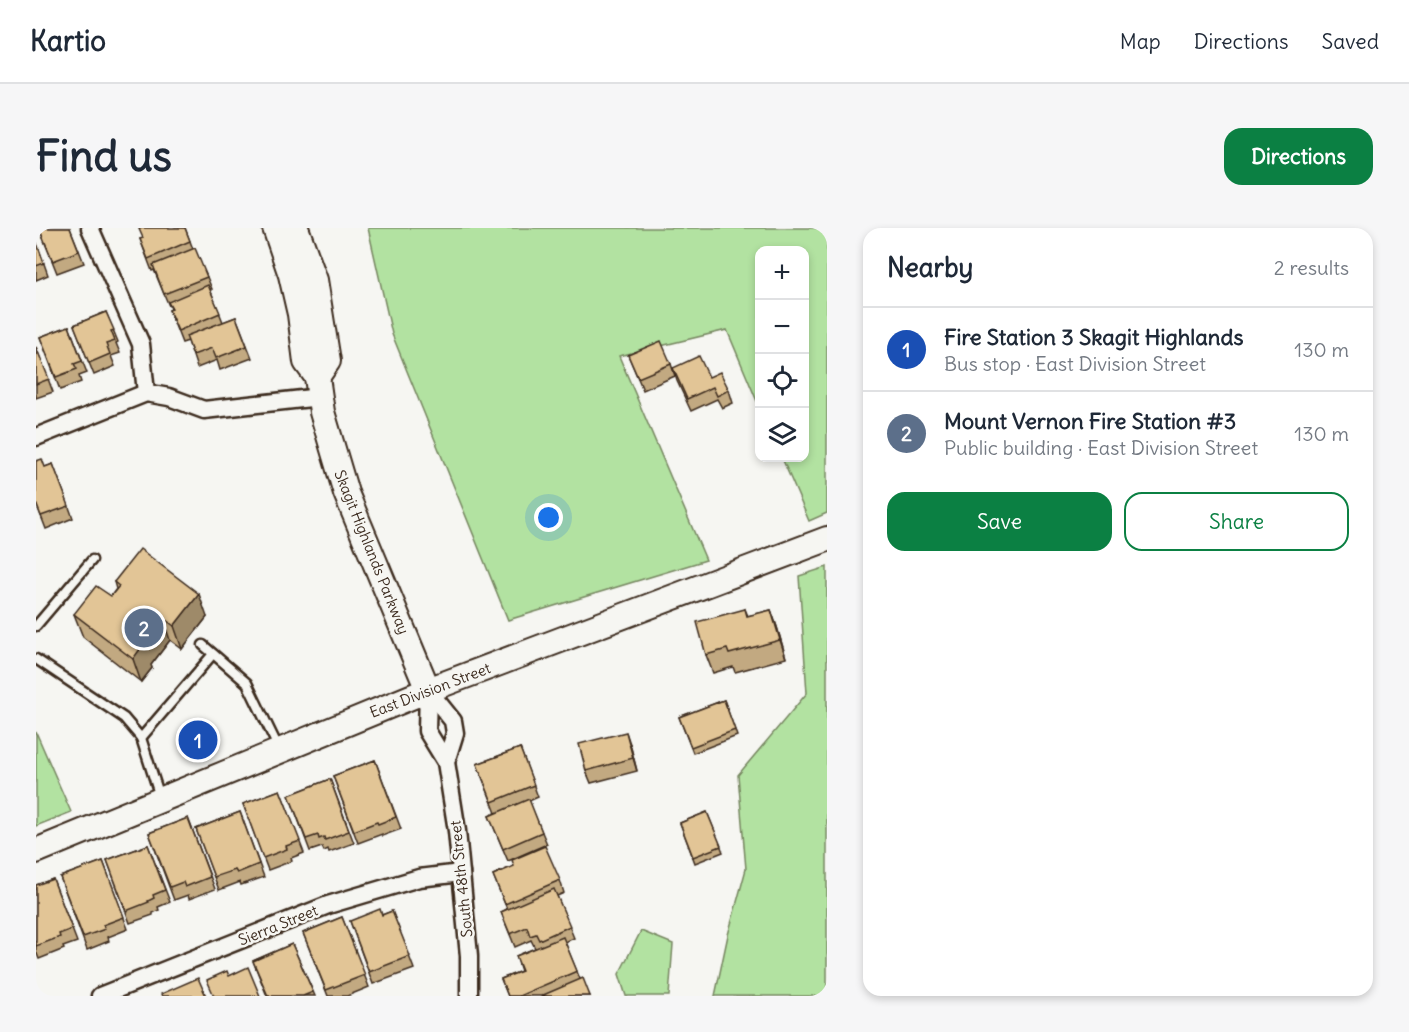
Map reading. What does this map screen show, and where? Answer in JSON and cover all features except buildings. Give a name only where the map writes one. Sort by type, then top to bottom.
[{"type":"street","points":[[90,228],[141,344],[146,393]]},
{"type":"street","name":"Skagit Highlands Parkway","points":[[275,228],[291,275],[300,314],[306,362],[318,387],[322,412],[346,493],[428,690]]},
{"type":"street","points":[[36,437],[146,393],[204,410],[318,387],[328,361],[315,280],[296,228]]},
{"type":"street","name":"East Division Street","points":[[36,851],[428,690],[827,539]]},
{"type":"street","name":"South 48th Street","points":[[428,690],[427,731],[446,762],[457,831],[469,956],[469,996]]},
{"type":"street","name":"South 48th Street","points":[[428,690],[453,722],[455,733],[446,762]]},
{"type":"street","name":"Sierra Street","points":[[100,996],[136,990],[328,904],[419,878],[461,873]]},
{"type":"lane","points":[[36,626],[92,560]]},
{"type":"lane","points":[[203,645],[247,683],[280,751]]},
{"type":"lane","points":[[141,738],[213,654]]},
{"type":"lane","points":[[36,659],[124,718],[141,738],[160,800]]},
{"type":"green space","points":[[368,228],[827,228],[827,513],[809,521],[784,462],[809,462],[809,246],[755,246],[755,396],[727,330],[619,356],[706,560],[508,620],[392,334]]},
{"type":"green space","points":[[827,567],[827,996],[715,996],[728,935],[746,869],[738,775],[807,693],[799,576]]},
{"type":"green space","points":[[36,732],[71,812],[36,826]]},
{"type":"green space","points":[[641,931],[673,944],[669,996],[626,996],[619,974]]},
{"type":"place","name":"Mount Vernon Fire Station #3","points":[[144,628]]},
{"type":"place","name":"Fire Station 3 Skagit Highlands","points":[[198,740]]}]
